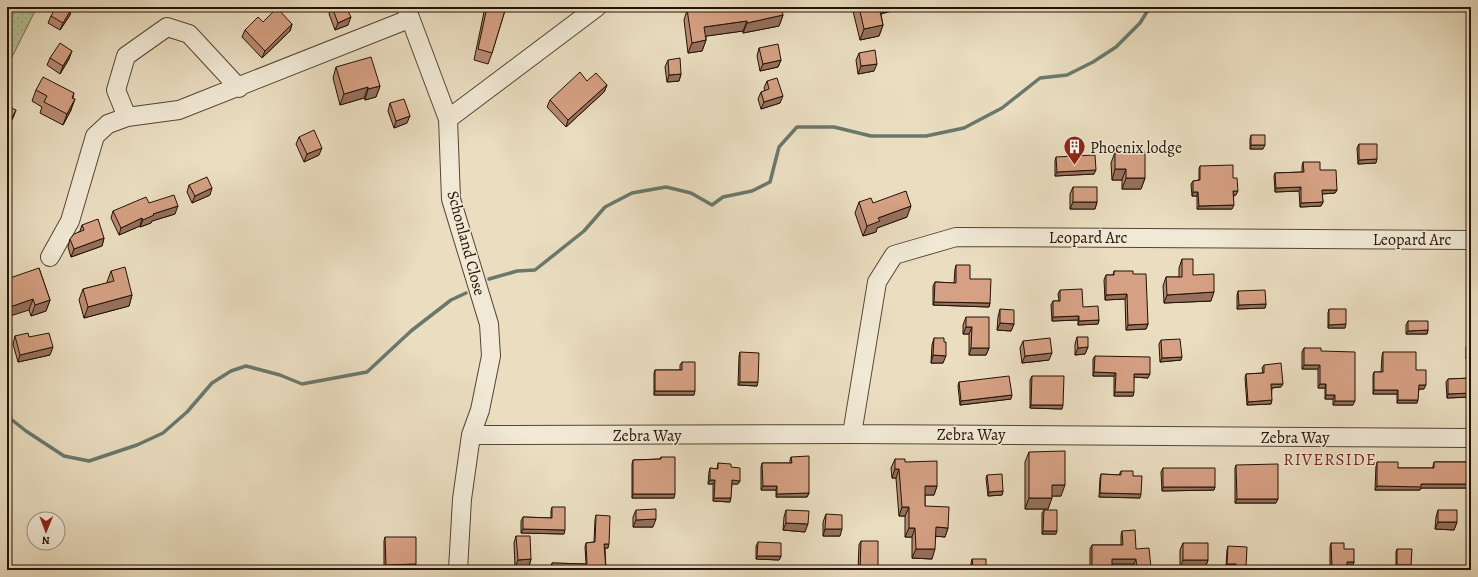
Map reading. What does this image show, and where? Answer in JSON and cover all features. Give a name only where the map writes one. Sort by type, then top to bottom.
[{"type":"street","points":[[448,119],[597,7]]},
{"type":"street","points":[[50,257],[70,221],[94,136],[108,124],[127,117],[179,110],[239,88],[407,13]]},
{"type":"street","name":"Schonland Close","points":[[407,13],[448,119],[451,199],[489,324],[491,356],[480,410],[471,436],[462,499],[458,570]]},
{"type":"street","points":[[127,117],[116,90],[126,56],[167,27],[189,34],[239,88]]},
{"type":"street","name":"Leopard Arc","points":[[852,434],[877,282],[894,255],[956,237],[1471,240]]},
{"type":"street","name":"Zebra Way","points":[[471,436],[852,434],[1471,438]]},
{"type":"green space","points":[[7,7],[37,7],[7,67]]},
{"type":"building","points":[[56,7],[72,8],[63,23],[51,16]]},
{"type":"building","points":[[332,7],[346,7],[351,17],[338,23]]},
{"type":"building","points":[[487,7],[506,7],[492,53],[478,49]]},
{"type":"building","points":[[690,7],[781,7],[783,15],[747,23],[747,21],[704,27],[706,40],[692,43],[687,9],[690,9]]},
{"type":"building","points":[[859,7],[879,7],[883,25],[864,29]]},
{"type":"building","points":[[277,8],[292,24],[265,51],[245,30],[258,17],[263,22]]},
{"type":"building","points":[[60,43],[72,51],[63,66],[50,58]]},
{"type":"building","points":[[778,44],[781,60],[763,64],[759,48]]},
{"type":"building","points":[[875,50],[877,64],[861,66],[859,53]]},
{"type":"building","points":[[371,57],[380,86],[368,89],[368,87],[344,94],[336,67]]},
{"type":"building","points":[[680,58],[681,74],[669,75],[668,60]]},
{"type":"building","points":[[580,72],[587,81],[596,73],[607,85],[568,120],[550,100]]},
{"type":"building","points":[[43,77],[74,93],[72,98],[75,99],[67,114],[44,102],[47,96],[36,90]]},
{"type":"building","points":[[777,78],[783,96],[764,102],[761,92],[769,89],[767,81]]},
{"type":"building","points":[[404,99],[410,116],[396,121],[390,103]]},
{"type":"building","points":[[7,106],[16,110],[7,127]]},
{"type":"building","points":[[314,130],[322,148],[307,154],[299,137]]},
{"type":"building","points":[[1251,135],[1265,135],[1265,145],[1251,145]]},
{"type":"building","points":[[1359,144],[1377,144],[1377,159],[1359,160]]},
{"type":"building","points":[[1115,152],[1145,152],[1145,178],[1126,178],[1126,169],[1115,169]]},
{"type":"building","name":"Phoenix lodge","points":[[1095,155],[1096,170],[1057,172],[1056,157]]},
{"type":"building","points":[[1303,162],[1320,162],[1320,170],[1336,170],[1337,190],[1322,190],[1323,202],[1301,203],[1301,187],[1276,188],[1275,173],[1304,172]]},
{"type":"building","points":[[1233,165],[1233,178],[1237,178],[1238,191],[1233,191],[1234,205],[1199,206],[1198,192],[1193,192],[1193,181],[1200,180],[1200,166]]},
{"type":"building","points":[[207,177],[212,188],[195,196],[189,185]]},
{"type":"building","points":[[1469,179],[1471,179],[1471,204],[1468,204]]},
{"type":"building","points":[[1073,187],[1097,187],[1097,202],[1073,202]]},
{"type":"building","points":[[906,191],[911,206],[878,218],[880,221],[867,226],[859,202],[871,198],[873,203]]},
{"type":"building","points":[[174,195],[178,206],[153,214],[154,215],[143,220],[142,218],[121,228],[113,211],[146,197],[149,203]]},
{"type":"building","points":[[98,219],[104,238],[74,249],[70,239],[74,234],[84,230],[82,225]]},
{"type":"building","points":[[1182,259],[1193,259],[1193,275],[1214,274],[1214,292],[1167,295],[1166,277],[1182,277]]},
{"type":"building","points":[[956,265],[970,265],[970,279],[991,279],[990,303],[934,302],[935,282],[956,283]]},
{"type":"building","points":[[125,267],[132,295],[88,307],[83,289],[114,281],[111,271]]},
{"type":"building","points":[[39,268],[50,300],[35,305],[33,299],[7,308],[7,279]]},
{"type":"building","points":[[1114,271],[1133,271],[1133,274],[1146,274],[1148,324],[1128,325],[1127,294],[1106,295],[1106,275],[1114,275]]},
{"type":"building","points":[[1082,289],[1083,307],[1098,306],[1099,320],[1079,321],[1079,316],[1053,317],[1053,301],[1060,301],[1060,290]]},
{"type":"building","points":[[1265,290],[1266,304],[1239,305],[1238,291]]},
{"type":"building","points":[[1000,309],[1014,310],[1014,324],[1000,323]]},
{"type":"building","points":[[1329,309],[1346,309],[1346,324],[1329,325]]},
{"type":"building","points":[[966,317],[989,317],[989,348],[971,348],[972,327],[966,327]]},
{"type":"building","points":[[1408,321],[1428,321],[1428,330],[1408,331]]},
{"type":"building","points":[[28,333],[29,337],[49,333],[53,347],[20,355],[15,336]]},
{"type":"building","points":[[1077,337],[1088,337],[1088,347],[1078,348]]},
{"type":"building","points":[[934,338],[944,338],[944,342],[946,342],[946,356],[933,355]]},
{"type":"building","points":[[1050,338],[1052,353],[1025,356],[1023,341]]},
{"type":"building","points":[[1180,339],[1182,357],[1162,358],[1161,340]]},
{"type":"building","points":[[1469,340],[1471,340],[1471,352],[1469,352]]},
{"type":"building","points":[[1304,348],[1321,348],[1321,351],[1355,352],[1355,401],[1335,401],[1335,395],[1326,395],[1326,384],[1320,384],[1320,365],[1304,365]]},
{"type":"building","points":[[740,352],[759,353],[758,382],[740,382]]},
{"type":"building","points":[[1383,352],[1416,352],[1416,370],[1426,370],[1426,385],[1419,385],[1418,400],[1398,400],[1398,390],[1374,390],[1374,372],[1383,372]]},
{"type":"building","points":[[1095,356],[1150,357],[1150,374],[1134,374],[1134,392],[1115,392],[1116,373],[1094,372]]},
{"type":"building","points":[[682,362],[695,362],[695,391],[655,391],[655,370],[682,370]]},
{"type":"building","points":[[1281,363],[1283,384],[1271,384],[1272,400],[1248,402],[1246,374],[1264,373],[1264,365]]},
{"type":"building","points":[[1009,376],[1012,395],[961,401],[959,382]]},
{"type":"building","points":[[1032,376],[1064,376],[1063,405],[1031,405]]},
{"type":"building","points":[[1471,378],[1471,393],[1448,394],[1448,379]]},
{"type":"building","points":[[1065,451],[1065,485],[1052,485],[1052,498],[1029,498],[1029,452]]},
{"type":"building","points":[[809,456],[809,493],[777,494],[777,486],[763,486],[762,463],[792,463],[791,457]]},
{"type":"building","points":[[661,457],[675,457],[675,494],[633,494],[633,460],[661,459]]},
{"type":"building","points":[[895,459],[905,459],[905,462],[937,461],[937,486],[925,486],[925,506],[949,507],[948,528],[936,527],[935,549],[916,549],[915,528],[909,528],[909,507],[902,507],[899,469],[895,469]]},
{"type":"building","points":[[1377,462],[1398,462],[1398,468],[1434,468],[1434,462],[1471,462],[1471,484],[1421,484],[1421,487],[1377,486]]},
{"type":"building","points":[[718,463],[731,464],[731,467],[740,468],[740,481],[732,480],[731,498],[714,498],[715,480],[710,480],[710,468],[718,469]]},
{"type":"building","points":[[1278,464],[1278,499],[1237,499],[1236,465]]},
{"type":"building","points":[[1163,468],[1215,468],[1215,487],[1163,487]]},
{"type":"building","points":[[1121,471],[1133,471],[1133,476],[1142,476],[1141,494],[1100,493],[1101,474],[1121,475]]},
{"type":"building","points":[[1002,474],[1003,491],[989,492],[987,475]]},
{"type":"building","points":[[552,507],[565,507],[565,530],[523,529],[523,517],[552,518]]},
{"type":"building","points":[[656,509],[656,519],[636,520],[636,510]]},
{"type":"building","points":[[786,510],[809,511],[808,524],[786,523]]},
{"type":"building","points":[[1044,510],[1057,510],[1057,531],[1043,531]]},
{"type":"building","points":[[1438,510],[1457,510],[1457,522],[1438,522]]},
{"type":"building","points":[[826,514],[842,515],[842,529],[825,529]]},
{"type":"building","points":[[596,515],[610,516],[609,544],[604,544],[606,570],[552,570],[552,563],[587,564],[586,543],[595,542]]},
{"type":"building","points":[[1135,530],[1136,549],[1149,548],[1151,568],[1137,569],[1136,559],[1112,559],[1112,570],[1092,570],[1092,545],[1123,545],[1122,531]]},
{"type":"building","points":[[516,536],[530,536],[531,559],[518,560]]},
{"type":"building","points":[[385,537],[416,537],[416,564],[386,565]]},
{"type":"building","points":[[861,541],[878,541],[878,570],[860,570]]},
{"type":"building","points":[[758,542],[781,543],[781,556],[757,556]]},
{"type":"building","points":[[1183,543],[1208,543],[1208,560],[1183,560]]},
{"type":"building","points":[[1331,543],[1344,543],[1344,549],[1354,549],[1354,562],[1347,562],[1347,567],[1332,567]]},
{"type":"building","points":[[1228,546],[1247,547],[1246,567],[1236,567],[1236,564],[1227,564]]},
{"type":"building","points":[[1397,549],[1412,549],[1411,565],[1397,565]]},
{"type":"building","points":[[972,559],[986,559],[986,567],[990,567],[990,570],[967,570],[967,566],[973,566]]},
{"type":"building","points":[[736,568],[736,570],[700,570],[700,569]]},
{"type":"waterway","points":[[489,279],[517,271],[535,270],[584,231],[605,207],[632,193],[666,187],[691,193],[712,205],[723,197],[752,191],[770,182],[779,147],[797,127],[834,127],[871,136],[926,136],[964,128],[1002,108],[1040,78],[1067,75],[1093,62],[1116,47],[1140,23],[1150,7]]},
{"type":"waterway","points":[[7,416],[26,431],[64,456],[89,461],[137,445],[163,433],[187,412],[212,383],[231,371],[246,366],[280,375],[302,384],[367,372],[411,331],[451,300],[466,293]]},
{"type":"place","name":"Phoenix lodge","points":[[1075,166]]},
{"type":"district","name":"RIVERSIDE","points":[[1330,459]]}]
